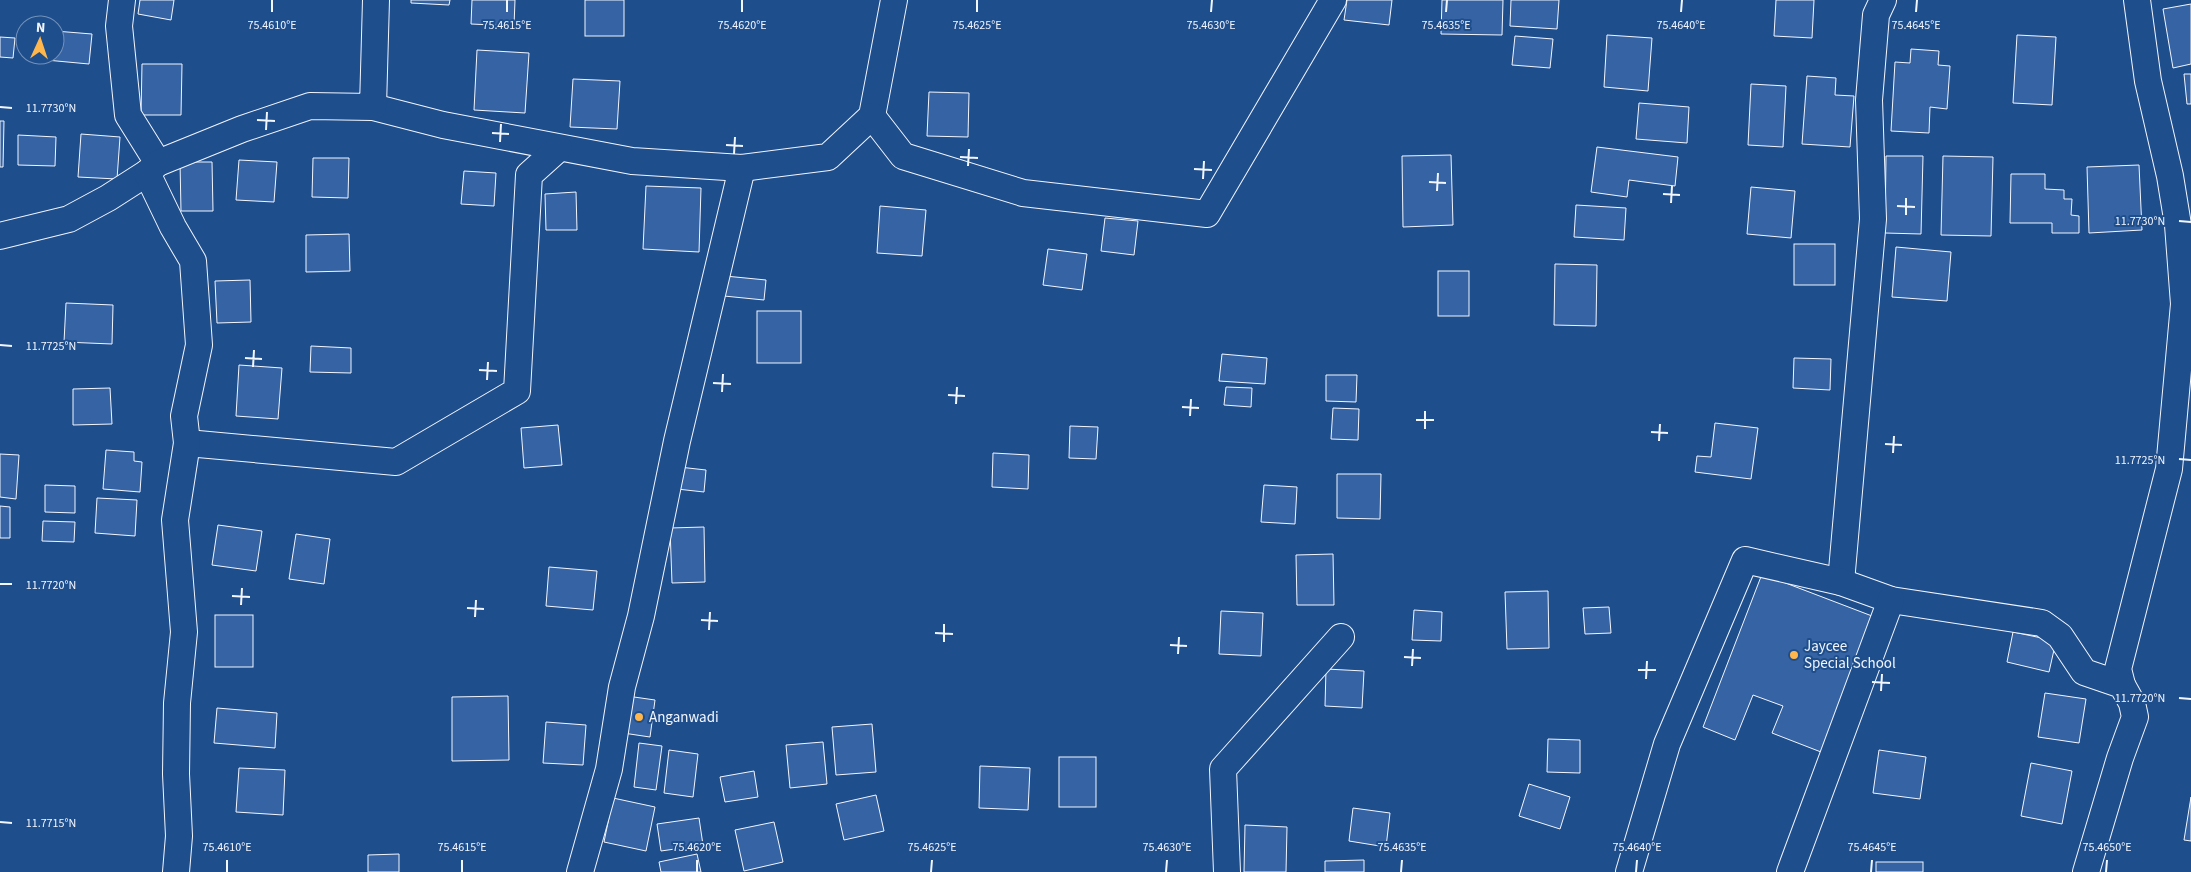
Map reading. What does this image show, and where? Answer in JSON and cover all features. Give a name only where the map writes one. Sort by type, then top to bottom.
[{"type":"street","points":[[122,0],[119,26],[128,114],[152,168],[173,227],[194,260],[199,345],[184,416],[187,443],[175,520],[184,632],[177,703],[176,774],[179,836],[176,872]]},
{"type":"street","points":[[373,107],[376,0]]},
{"type":"street","points":[[0,236],[69,219],[108,198],[152,168],[242,129],[310,106],[373,107],[442,125],[632,160],[742,168],[828,158],[872,116],[894,0]]},
{"type":"street","points":[[872,116],[903,156],[1023,193],[1206,214],[1333,0]]},
{"type":"street","points":[[1841,582],[1873,219],[1869,100],[1876,15],[1883,0]]},
{"type":"street","points":[[2086,872],[2120,758],[2135,717],[2132,703],[2122,685],[2118,668],[2169,468],[2187,284],[2178,225],[2181,175],[2148,81],[2137,0]]},
{"type":"street","points":[[187,443],[396,462],[517,391],[529,175],[559,148]]},
{"type":"street","points":[[580,872],[609,769],[622,687],[641,616],[677,441],[742,168]]},
{"type":"street","points":[[1629,872],[1667,744],[1745,560],[1841,582],[1891,600],[2042,622],[2060,636],[2084,672],[2122,685]]},
{"type":"street","points":[[1790,872],[1891,600]]},
{"type":"street","points":[[1227,872],[1223,769],[1341,637]]},
{"type":"building","points":[[140,0],[174,0],[171,20],[138,14]]},
{"type":"building","points":[[411,0],[450,0],[449,5],[411,3]]},
{"type":"building","points":[[472,0],[515,0],[514,26],[471,24]]},
{"type":"building","points":[[585,0],[624,0],[624,36],[585,36]]},
{"type":"building","points":[[1347,0],[1392,0],[1389,25],[1344,20]]},
{"type":"building","points":[[1442,0],[1503,0],[1502,35],[1441,34]]},
{"type":"building","points":[[1511,0],[1559,0],[1557,29],[1510,26]]},
{"type":"building","points":[[1776,0],[1814,0],[1812,38],[1774,36]]},
{"type":"building","points":[[2191,4],[2191,64],[2173,68],[2163,9]]},
{"type":"building","points":[[65,32],[92,34],[89,64],[65,62]]},
{"type":"building","points":[[1607,35],[1652,38],[1648,91],[1604,87]]},
{"type":"building","points":[[2017,35],[2056,37],[2052,105],[2013,103]]},
{"type":"building","points":[[1515,36],[1553,39],[1550,68],[1512,65]]},
{"type":"building","points":[[0,37],[15,38],[13,58],[0,57]]},
{"type":"building","points":[[1911,49],[1939,51],[1938,65],[1950,66],[1947,109],[1930,107],[1929,133],[1891,131],[1895,62],[1910,63]]},
{"type":"building","points":[[477,50],[529,53],[525,113],[474,110]]},
{"type":"building","points":[[142,64],[182,64],[181,115],[141,115]]},
{"type":"building","points":[[2184,74],[2191,74],[2191,104],[2187,104]]},
{"type":"building","points":[[1807,76],[1836,78],[1835,95],[1854,96],[1850,147],[1802,144]]},
{"type":"building","points":[[573,79],[620,81],[617,129],[570,127]]},
{"type":"building","points":[[1751,84],[1786,86],[1783,147],[1748,145]]},
{"type":"building","points":[[929,92],[969,93],[968,137],[927,136]]},
{"type":"building","points":[[1639,103],[1689,107],[1687,143],[1636,139]]},
{"type":"building","points":[[0,121],[4,121],[3,167],[0,167]]},
{"type":"building","points":[[81,134],[120,137],[117,179],[78,177]]},
{"type":"building","points":[[18,135],[56,137],[55,166],[18,165]]},
{"type":"building","points":[[1597,147],[1678,157],[1675,186],[1629,180],[1627,197],[1591,192]]},
{"type":"building","points":[[1451,155],[1453,225],[1403,227],[1402,156]]},
{"type":"building","points":[[1886,156],[1923,156],[1921,234],[1885,233]]},
{"type":"building","points":[[1943,156],[1993,157],[1991,236],[1941,235]]},
{"type":"building","points":[[313,158],[349,158],[348,198],[312,197]]},
{"type":"building","points":[[239,160],[277,162],[274,202],[236,200]]},
{"type":"building","points":[[180,162],[212,162],[213,211],[181,211]]},
{"type":"building","points":[[2139,165],[2142,230],[2089,233],[2087,167]]},
{"type":"building","points":[[464,171],[496,173],[494,206],[461,204]]},
{"type":"building","points":[[2011,174],[2045,174],[2045,189],[2064,190],[2064,199],[2072,199],[2071,215],[2079,216],[2079,233],[2052,233],[2052,223],[2010,223]]},
{"type":"building","points":[[646,186],[701,188],[699,252],[643,249]]},
{"type":"building","points":[[1751,187],[1795,191],[1791,238],[1747,234]]},
{"type":"building","points":[[576,192],[577,230],[546,230],[545,194]]},
{"type":"building","points":[[1576,205],[1626,208],[1624,240],[1574,237]]},
{"type":"building","points":[[880,206],[926,210],[922,256],[877,253]]},
{"type":"building","points":[[1105,218],[1138,221],[1134,255],[1101,251]]},
{"type":"building","points":[[349,234],[350,271],[306,272],[306,235]]},
{"type":"building","points":[[1794,244],[1835,244],[1835,285],[1794,285]]},
{"type":"building","points":[[1896,247],[1951,252],[1947,301],[1892,297]]},
{"type":"building","points":[[1048,249],[1087,254],[1082,290],[1043,285]]},
{"type":"building","points":[[1555,264],[1597,265],[1596,326],[1554,325]]},
{"type":"building","points":[[1438,271],[1469,271],[1469,316],[1438,316]]},
{"type":"building","points":[[725,276],[766,280],[764,300],[724,296]]},
{"type":"building","points":[[250,280],[251,322],[217,323],[215,281]]},
{"type":"building","points":[[66,303],[113,305],[112,344],[64,342]]},
{"type":"building","points":[[757,311],[801,311],[801,363],[757,363]]},
{"type":"building","points":[[311,346],[351,348],[351,373],[310,372]]},
{"type":"building","points":[[1222,354],[1267,358],[1265,384],[1219,381]]},
{"type":"building","points":[[1794,358],[1831,359],[1830,390],[1793,388]]},
{"type":"building","points":[[239,365],[282,368],[278,419],[236,416]]},
{"type":"building","points":[[1326,375],[1357,375],[1356,402],[1326,401]]},
{"type":"building","points":[[1226,387],[1252,388],[1251,407],[1224,405]]},
{"type":"building","points":[[110,388],[112,424],[73,425],[73,389]]},
{"type":"building","points":[[1333,408],[1359,409],[1358,440],[1331,439]]},
{"type":"building","points":[[1715,423],[1758,428],[1751,479],[1695,472],[1697,456],[1711,457]]},
{"type":"building","points":[[558,425],[562,465],[524,468],[521,428]]},
{"type":"building","points":[[1070,426],[1098,427],[1096,459],[1069,458]]},
{"type":"building","points":[[106,450],[134,452],[134,461],[142,462],[140,492],[103,489]]},
{"type":"building","points":[[993,453],[1029,455],[1028,489],[992,487]]},
{"type":"building","points":[[0,454],[19,455],[16,499],[0,497]]},
{"type":"building","points":[[679,467],[706,470],[704,492],[677,489]]},
{"type":"building","points":[[1337,474],[1381,474],[1380,519],[1337,518]]},
{"type":"building","points":[[45,485],[75,486],[75,513],[45,512]]},
{"type":"building","points":[[1264,485],[1297,487],[1295,524],[1261,522]]},
{"type":"building","points":[[97,498],[137,500],[135,536],[95,533]]},
{"type":"building","points":[[0,506],[10,507],[10,538],[0,538]]},
{"type":"building","points":[[43,521],[75,522],[74,542],[42,541]]},
{"type":"building","points":[[218,525],[262,531],[256,571],[212,565]]},
{"type":"building","points":[[704,527],[705,582],[672,583],[670,528]]},
{"type":"building","points":[[296,534],[330,539],[324,584],[289,579]]},
{"type":"building","points":[[1333,554],[1334,605],[1297,605],[1296,555]]},
{"type":"building","points":[[549,567],[597,571],[593,610],[546,606]]},
{"type":"building","name":"Jaycee Special School","points":[[1762,574],[1872,616],[1821,752],[1772,733],[1783,706],[1753,695],[1735,740],[1703,727]]},
{"type":"building","points":[[1548,591],[1549,648],[1507,649],[1505,592]]},
{"type":"building","points":[[1609,607],[1611,633],[1585,634],[1583,608]]},
{"type":"building","points":[[1414,610],[1442,612],[1441,641],[1412,640]]},
{"type":"building","points":[[1221,611],[1263,613],[1261,656],[1219,654]]},
{"type":"building","points":[[215,615],[253,615],[253,667],[215,667]]},
{"type":"building","points":[[2013,632],[2056,641],[2049,672],[2007,662]]},
{"type":"building","points":[[1326,669],[1364,671],[1362,708],[1325,706]]},
{"type":"building","points":[[2045,693],[2086,699],[2079,743],[2038,737]]},
{"type":"building","points":[[508,696],[509,760],[452,761],[452,697]]},
{"type":"building","name":"Anganwadi","points":[[627,696],[655,700],[650,737],[623,733]]},
{"type":"building","points":[[217,708],[277,713],[275,748],[214,743]]},
{"type":"building","points":[[546,722],[586,725],[583,765],[543,763]]},
{"type":"building","points":[[872,724],[876,772],[836,775],[832,727]]},
{"type":"building","points":[[1548,739],[1580,740],[1580,773],[1547,772]]},
{"type":"building","points":[[823,742],[827,784],[790,788],[786,745]]},
{"type":"building","points":[[639,743],[662,746],[656,790],[634,787]]},
{"type":"building","points":[[669,750],[698,754],[693,797],[664,793]]},
{"type":"building","points":[[1879,750],[1926,757],[1920,799],[1873,793]]},
{"type":"building","points":[[1059,757],[1096,757],[1096,807],[1059,807]]},
{"type":"building","points":[[2031,763],[2072,771],[2062,824],[2021,816]]},
{"type":"building","points":[[980,766],[1030,768],[1028,810],[979,808]]},
{"type":"building","points":[[239,768],[285,770],[283,815],[236,812]]},
{"type":"building","points":[[754,771],[758,797],[725,802],[720,777]]},
{"type":"building","points":[[1529,784],[1570,797],[1560,829],[1519,816]]},
{"type":"building","points":[[876,795],[884,831],[844,840],[836,804]]},
{"type":"building","points":[[2191,797],[2191,841],[2184,840]]},
{"type":"building","points":[[613,798],[655,807],[646,851],[604,842]]},
{"type":"building","points":[[1353,808],[1390,813],[1386,847],[1349,841]]},
{"type":"building","points":[[699,818],[703,845],[661,851],[657,824]]},
{"type":"building","points":[[774,822],[783,862],[744,871],[735,830]]},
{"type":"building","points":[[1245,825],[1287,827],[1286,872],[1244,872]]},
{"type":"building","points":[[399,854],[399,872],[368,872],[368,855]]},
{"type":"building","points":[[697,854],[701,872],[661,872],[659,862]]},
{"type":"building","points":[[1364,860],[1364,872],[1325,872],[1325,861]]},
{"type":"building","points":[[1876,862],[1923,862],[1923,872],[1876,872]]},
{"type":"place","name":"Jaycee Special School","points":[[1794,655]]},
{"type":"place","name":"Anganwadi","points":[[639,717]]}]
